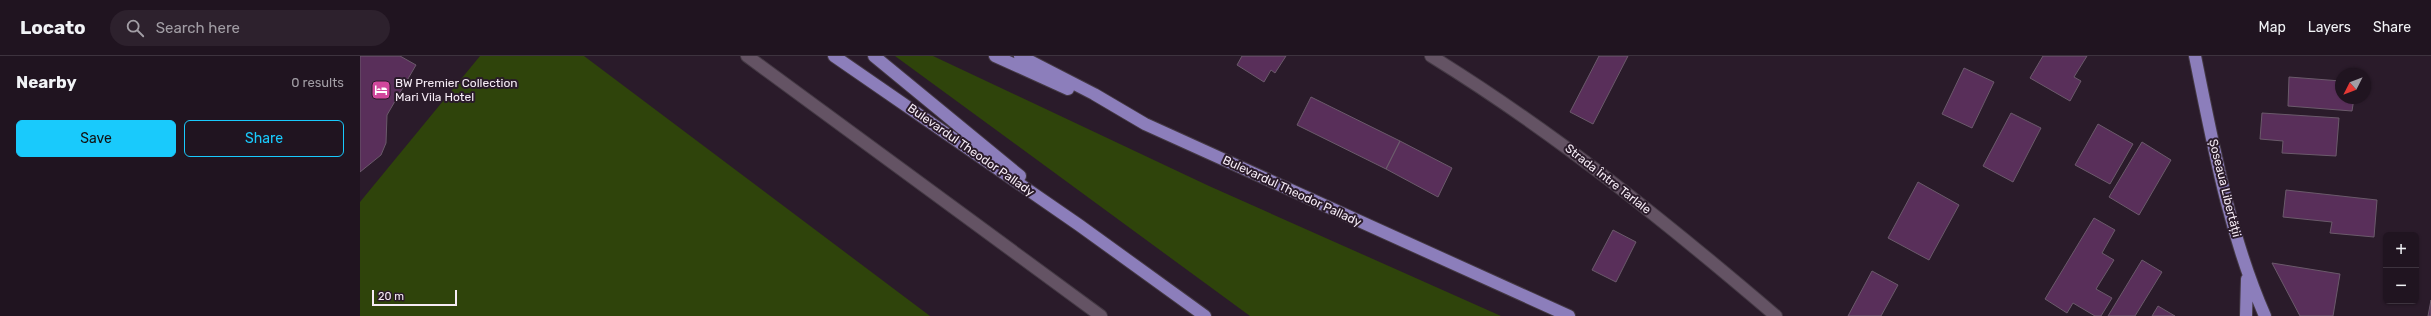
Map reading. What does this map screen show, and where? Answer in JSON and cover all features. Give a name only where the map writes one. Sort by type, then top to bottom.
[{"type":"main road","name":"Bulevardul Theodor Pallady","points":[[834,56],[1079,225],[1205,316]]},
{"type":"main road","points":[[874,56],[1079,225]]},
{"type":"main road","points":[[995,56],[1145,124]]},
{"type":"main road","name":"Bulevardul Theodor Pallady","points":[[1020,56],[1094,94],[1145,124],[1570,316]]},
{"type":"main road","name":"Șoseaua Libertății","points":[[2196,56],[2230,212],[2248,274],[2265,316]]},
{"type":"main road","points":[[2246,316],[2248,274]]},
{"type":"street","points":[[747,56],[1101,316]]},
{"type":"street","name":"Strada Între Tarlale","points":[[1431,56],[1494,96],[1585,161],[1648,210],[1776,316]]},
{"type":"green space","points":[[480,56],[584,56],[930,316],[360,316],[360,202]]},
{"type":"green space","points":[[895,56],[933,56],[1209,186],[1501,316],[1250,316]]},
{"type":"building","name":"BW Premier Collection Mari Vila Hotel","points":[[360,56],[400,56],[416,65],[387,115],[386,143],[381,155],[360,172]]},
{"type":"building","points":[[1242,56],[1286,56],[1275,73],[1271,70],[1264,82],[1237,65]]},
{"type":"building","points":[[1599,56],[1628,56],[1593,124],[1570,112]]},
{"type":"building","points":[[2043,56],[2087,56],[2074,77],[2081,81],[2070,101],[2030,78]]},
{"type":"building","points":[[1964,68],[1994,82],[1972,128],[1942,114]]},
{"type":"building","points":[[2289,77],[2335,81],[2335,104],[2353,104],[2352,111],[2288,106]]},
{"type":"building","points":[[1311,97],[1400,141],[1386,169],[1297,125]]},
{"type":"building","points":[[2011,113],[2041,128],[2013,182],[1983,166]]},
{"type":"building","points":[[2262,113],[2339,118],[2336,156],[2282,153],[2283,141],[2260,139]]},
{"type":"building","points":[[2098,124],[2133,144],[2110,184],[2075,165]]},
{"type":"building","points":[[1400,141],[1452,168],[1438,197],[1386,169]]},
{"type":"building","points":[[2142,142],[2171,160],[2139,215],[2109,197]]},
{"type":"building","points":[[1918,182],[1959,205],[1929,260],[1888,238]]},
{"type":"building","points":[[2286,190],[2377,200],[2374,237],[2330,233],[2332,222],[2283,217]]},
{"type":"building","points":[[2094,218],[2115,230],[2102,253],[2114,260],[2096,289],[2112,298],[2101,316],[2095,316],[2073,303],[2067,313],[2045,299]]},
{"type":"building","points":[[1613,230],[1636,242],[1616,282],[1592,270]]},
{"type":"building","points":[[2142,260],[2162,272],[2135,316],[2108,316]]},
{"type":"building","points":[[2272,263],[2340,274],[2333,316],[2300,316]]},
{"type":"building","points":[[1872,271],[1898,285],[1881,316],[1848,316]]},
{"type":"building","points":[[2431,300],[2431,316],[2428,316]]},
{"type":"building","points":[[2158,306],[2175,316],[2152,316]]},
{"type":"place","name":"BW Premier Collection Mari Vila Hotel","points":[[381,90]]}]
